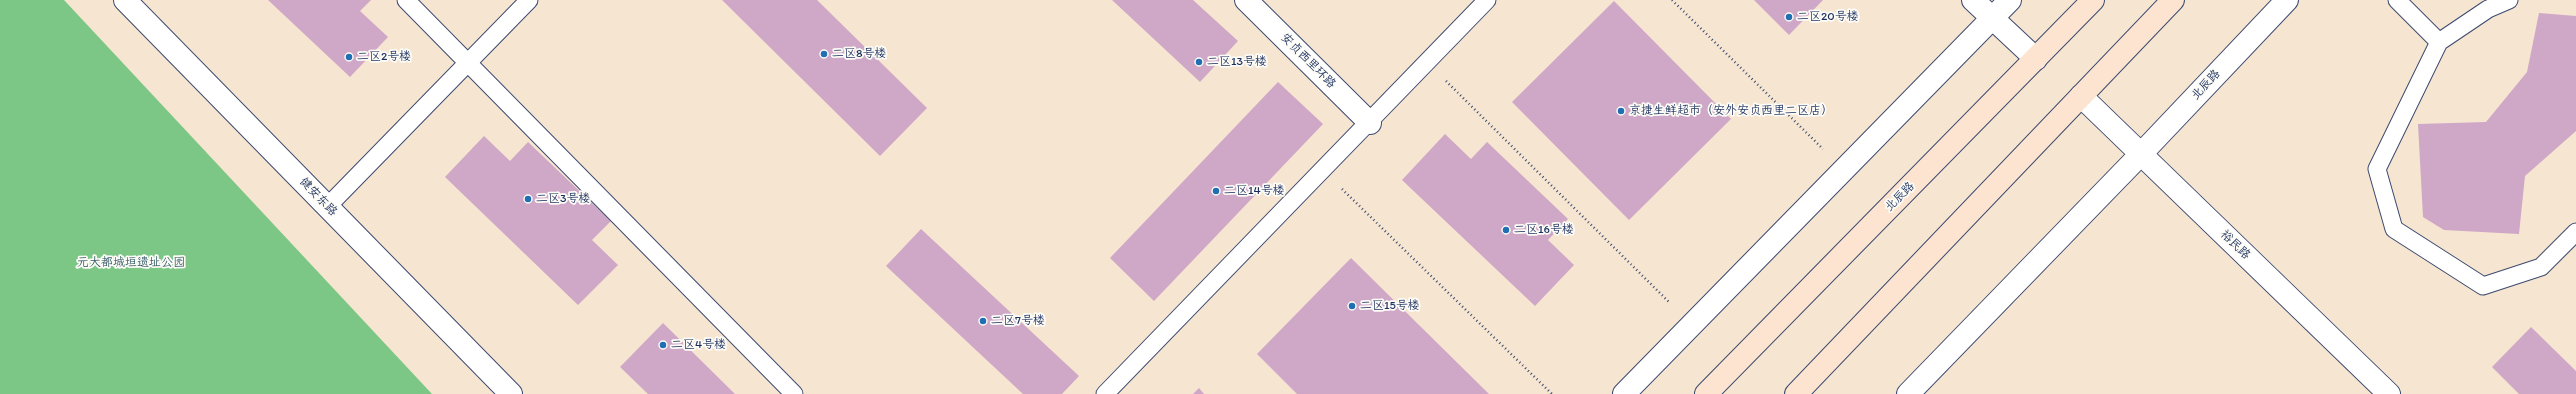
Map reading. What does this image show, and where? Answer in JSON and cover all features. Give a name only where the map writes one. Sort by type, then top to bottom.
[{"type":"main road","name":"北辰路","points":[[1706,394],[2093,0]]},
{"type":"main road","points":[[1796,394],[2173,0]]},
{"type":"street","name":"健安东路","points":[[125,0],[511,394]]},
{"type":"street","name":"安贞西里环路","points":[[1246,0],[1370,122]]},
{"type":"street","points":[[1973,0],[2036,59]]},
{"type":"street","points":[[1624,394],[2010,0]]},
{"type":"street","name":"北辰路","points":[[1908,394],[2141,154],[2287,0]]},
{"type":"street","name":"裕民路","points":[[2081,96],[2389,394]]},
{"type":"lane","points":[[406,0],[794,394]]},
{"type":"lane","points":[[327,207],[529,0]]},
{"type":"lane","points":[[1105,394],[1487,0]]},
{"type":"lane","points":[[2396,0],[2439,42]]},
{"type":"lane","points":[[2509,0],[2488,9],[2439,42],[2377,169],[2394,229],[2483,286],[2541,267],[2576,232]]},
{"type":"path","points":[[1672,0],[1844,170]]},
{"type":"path","points":[[1427,62],[1692,324]]},
{"type":"path","points":[[1323,170],[1552,394]]},
{"type":"green space","name":"元大都城垣遗址公园","points":[[0,0],[64,0],[432,394],[0,394]]},
{"type":"building","name":"二区2号楼","points":[[268,0],[371,0],[360,11],[388,37],[350,77]]},
{"type":"building","name":"二区8号楼","points":[[722,0],[817,0],[927,108],[880,156]]},
{"type":"building","name":"二区13号楼","points":[[1112,0],[1193,0],[1238,41],[1200,82]]},
{"type":"building","name":"二区20号楼","points":[[1754,0],[1823,0],[1789,35]]},
{"type":"building","name":"京捷生鲜超市（安外安贞西里二区店）","points":[[1614,1],[1731,119],[1629,220],[1512,102]]},
{"type":"building","points":[[2539,13],[2576,16],[2576,131],[2525,176],[2519,234],[2444,230],[2423,217],[2418,124],[2486,122],[2527,72]]},
{"type":"building","name":"二区14号楼","points":[[1278,82],[1323,124],[1154,301],[1110,258]]},
{"type":"building","name":"二区16号楼","points":[[1445,134],[1471,159],[1487,142],[1568,219],[1548,240],[1574,265],[1535,306],[1402,180]]},
{"type":"building","name":"二区3号楼","points":[[484,136],[510,161],[528,142],[611,221],[592,240],[618,265],[578,305],[445,177]]},
{"type":"building","name":"二区7号楼","points":[[921,229],[1079,376],[1062,394],[1023,394],[886,266]]},
{"type":"building","name":"二区15号楼","points":[[1351,258],[1489,394],[1297,394],[1257,354]]},
{"type":"building","name":"二区4号楼","points":[[663,323],[735,394],[648,394],[620,367]]},
{"type":"building","points":[[2531,327],[2576,371],[2576,394],[2519,394],[2492,367]]},
{"type":"building","points":[[1199,388],[1204,394],[1193,394]]},
{"type":"place","name":"二区20号楼","points":[[1789,17]]},
{"type":"place","name":"二区8号楼","points":[[824,54]]},
{"type":"place","name":"二区2号楼","points":[[349,57]]},
{"type":"place","name":"二区13号楼","points":[[1199,62]]},
{"type":"place","name":"京捷生鲜超市（安外安贞西里二区店）","points":[[1621,111]]},
{"type":"place","name":"二区14号楼","points":[[1216,191]]},
{"type":"place","name":"二区3号楼","points":[[528,199]]},
{"type":"place","name":"二区16号楼","points":[[1506,230]]},
{"type":"place","name":"二区15号楼","points":[[1352,306]]},
{"type":"place","name":"二区7号楼","points":[[983,321]]},
{"type":"place","name":"二区4号楼","points":[[663,345]]}]
